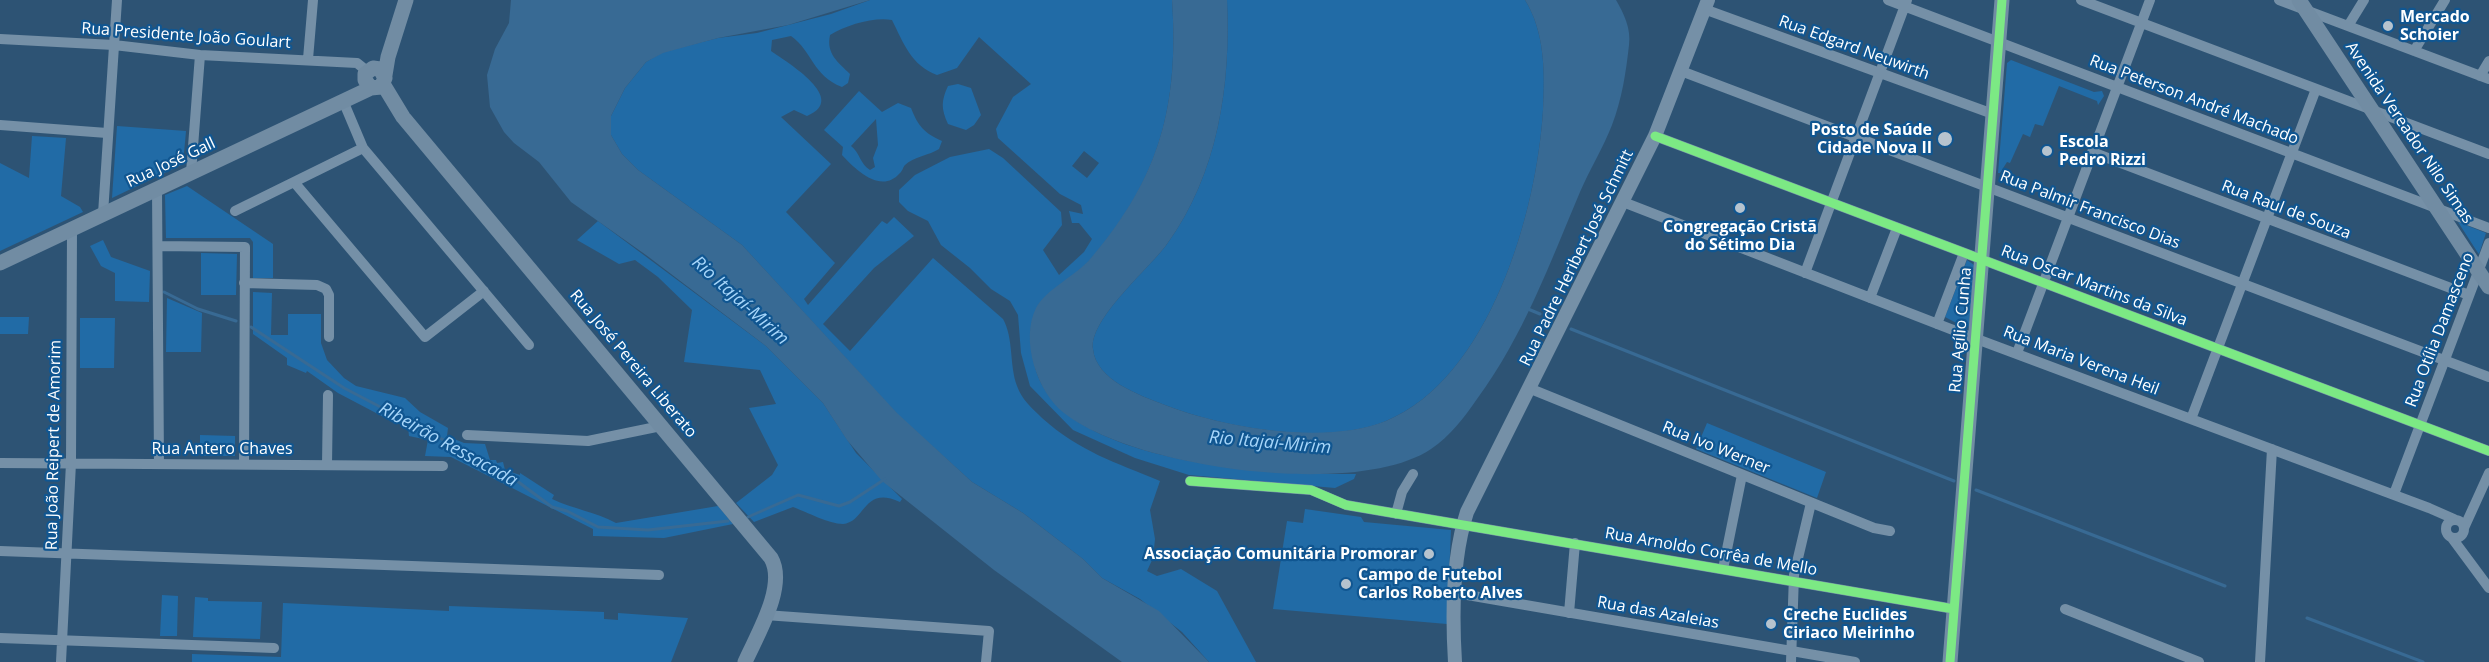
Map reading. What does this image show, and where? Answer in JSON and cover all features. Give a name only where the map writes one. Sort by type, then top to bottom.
[{"type":"main road","points":[[375,79],[388,57],[406,0]]},
{"type":"main road","name":"Rua Agílio Cunha","points":[[1950,662],[2002,0]]},
{"type":"main road","name":"Avenida Vereador Nilo Simas","points":[[2302,5],[2489,287]]},
{"type":"main road","name":"Rua José Gall","points":[[0,263],[351,99],[375,79]]},
{"type":"main road","name":"Rua José Pereira Liberato","points":[[375,79],[775,565],[775,589],[745,662]]},
{"type":"street","points":[[103,214],[117,0]]},
{"type":"street","points":[[308,59],[313,0]]},
{"type":"street","name":"Rua Peterson André Machado","points":[[1888,0],[1906,3],[1999,42],[2489,228]]},
{"type":"street","points":[[2081,0],[2489,154]]},
{"type":"street","points":[[2017,353],[2150,0]]},
{"type":"street","points":[[2279,0],[2302,5],[2348,26],[2485,78],[2489,62]]},
{"type":"street","points":[[2348,26],[2364,0]]},
{"type":"street","points":[[2414,51],[2445,0]]},
{"type":"street","points":[[1805,273],[1906,3]]},
{"type":"street","name":"Rua Edgard Neuwirth","points":[[1706,4],[1880,73],[1993,114]]},
{"type":"street","name":"Rua Padre Heribert José Schmitt","points":[[1463,524],[1655,136],[1706,4]]},
{"type":"street","name":"Rua Presidente João Goulart","points":[[0,39],[114,45],[200,55],[357,63],[375,79]]},
{"type":"street","points":[[191,173],[200,55]]},
{"type":"street","name":"Rua Palmir Francisco Dias","points":[[1681,71],[2489,377]]},
{"type":"street","points":[[2191,418],[2316,89]]},
{"type":"street","points":[[351,99],[363,147],[529,345]]},
{"type":"street","points":[[0,125],[107,134]]},
{"type":"street","name":"Rua Oscar Martins da Silva","points":[[1655,136],[2489,451]]},
{"type":"street","points":[[235,211],[363,147]]},
{"type":"street","name":"Rua Raul de Souza","points":[[2092,152],[2469,295]]},
{"type":"street","points":[[294,182],[425,337],[484,291]]},
{"type":"street","points":[[157,189],[159,464]]},
{"type":"street","name":"Rua Maria Verena Heil","points":[[1623,202],[1938,324],[2429,508],[2458,527],[2465,552],[2489,588]]},
{"type":"street","points":[[1870,298],[1897,228]]},
{"type":"street","name":"Rua João Reipert de Amorim","points":[[61,662],[68,554],[72,229]]},
{"type":"street","name":"Rua Otília Damasceno","points":[[2394,494],[2489,243]]},
{"type":"street","points":[[158,246],[245,247],[244,464]]},
{"type":"street","points":[[1938,324],[1964,253]]},
{"type":"street","points":[[244,283],[317,285],[326,289],[329,295],[329,337]]},
{"type":"street","name":"Rua Ivo Werner","points":[[1531,389],[1874,528],[1890,531]]},
{"type":"street","points":[[327,465],[328,395]]},
{"type":"street","points":[[467,435],[588,441],[661,426]]},
{"type":"street","points":[[2260,662],[2272,448]]},
{"type":"street","name":"Rua Antero Chaves","points":[[0,463],[443,466]]},
{"type":"street","points":[[2458,527],[2489,473]]},
{"type":"street","points":[[1396,514],[1402,492],[1413,474]]},
{"type":"street","points":[[1723,569],[1742,475]]},
{"type":"street","name":"Rua Arnoldo Corrêa de Mello","points":[[1190,480],[1311,490],[1346,505],[1954,609]]},
{"type":"street","points":[[1791,656],[1795,582],[1811,503]]},
{"type":"street","points":[[1455,662],[1456,593],[1463,524]]},
{"type":"street","points":[[1569,612],[1575,543]]},
{"type":"street","points":[[0,551],[659,575]]},
{"type":"street","name":"Rua das Azaleias","points":[[1456,593],[1569,612],[1791,656],[1855,662]]},
{"type":"street","points":[[2065,609],[2199,662]]},
{"type":"street","points":[[765,615],[989,631],[986,662]]},
{"type":"street","points":[[0,638],[274,648]]},
{"type":"shaded area","points":[[870,0],[1172,0],[1172,74],[1168,107],[1149,170],[1114,230],[1083,267],[1049,295],[1036,312],[1032,322],[1033,354],[1046,391],[1075,420],[1117,441],[1167,456],[1220,466],[1272,471],[1356,474],[1354,479],[1335,488],[1189,475],[1135,458],[1073,430],[1030,386],[1021,353],[1018,315],[1010,301],[991,289],[970,268],[941,245],[928,221],[908,211],[899,202],[899,190],[915,175],[950,157],[989,149],[1003,158],[1061,212],[1062,225],[1043,250],[1059,275],[1084,252],[1092,239],[1079,223],[1072,223],[1069,211],[1083,214],[1081,205],[1060,194],[998,138],[996,129],[1013,97],[1031,84],[979,37],[957,68],[937,75],[914,60],[892,20],[869,21],[852,25],[830,35],[831,53],[850,74],[848,83],[842,87],[818,70],[804,49],[791,36],[772,40],[771,51],[801,72],[819,91],[821,100],[818,109],[807,116],[794,110],[781,117],[831,164],[786,212],[835,263],[804,299],[808,305],[882,221],[887,224],[894,217],[914,236],[874,268],[823,324],[850,351],[933,258],[1003,319],[1009,335],[1017,386],[1031,407],[1070,440],[1113,462],[1160,481],[1150,510],[1155,539],[1153,558],[1147,571],[1157,576],[1181,569],[1217,591],[1256,662],[1209,662],[1182,632],[1140,599],[1102,578],[1083,559],[1023,513],[972,482],[898,415],[742,245],[638,170],[622,154],[611,135],[611,116],[625,88],[646,62],[663,52],[718,38],[757,33],[831,14]],"holes":[[[1084,151],[1099,163],[1087,178],[1072,166]]]},
{"type":"shaded area","points":[[1227,0],[1525,0],[1537,25],[1544,82],[1539,151],[1531,195],[1518,241],[1501,287],[1480,330],[1454,368],[1422,399],[1386,421],[1362,428],[1305,433],[1245,427],[1216,421],[1165,405],[1120,385],[1110,378],[1096,360],[1093,349],[1094,337],[1100,323],[1167,244],[1184,217],[1209,158],[1218,128],[1223,96],[1228,32]]},
{"type":"shaded area","points":[[2011,60],[2094,92],[2102,91],[2104,96],[2098,105],[2097,101],[2059,86],[2043,126],[2035,124],[2030,137],[2023,134],[2010,163],[2007,162],[1998,173],[2007,63]]},
{"type":"shaded area","points":[[958,84],[971,88],[981,115],[974,125],[966,130],[948,124],[943,109],[948,86]]},
{"type":"shaded area","points":[[859,91],[882,112],[898,103],[911,108],[922,128],[942,141],[939,149],[908,162],[893,179],[877,181],[854,167],[842,155],[843,147],[824,130]],"holes":[[[876,119],[878,145],[873,158],[875,167],[870,170],[851,146]]]},
{"type":"shaded area","points":[[117,126],[186,131],[183,164],[112,198]]},
{"type":"shaded area","points":[[32,136],[66,138],[61,196],[80,207],[83,212],[0,251],[0,163],[29,178]]},
{"type":"shaded area","points":[[187,186],[273,244],[273,278],[253,278],[253,242],[250,238],[166,238],[165,195]]},
{"type":"shaded area","points":[[598,221],[766,346],[823,403],[856,453],[902,499],[900,502],[879,498],[866,506],[851,522],[843,524],[825,520],[793,507],[754,522],[736,503],[772,475],[778,465],[749,408],[776,404],[760,370],[684,362],[692,310],[658,277],[635,260],[619,264],[577,240]]},
{"type":"shaded area","points":[[2458,222],[2486,233],[2479,254],[2478,253]]},
{"type":"shaded area","points":[[103,240],[111,257],[150,271],[149,302],[115,301],[115,273],[101,266],[90,246]]},
{"type":"shaded area","points":[[201,253],[237,254],[236,295],[201,295]]},
{"type":"shaded area","points":[[1967,260],[1974,265],[1969,326],[1966,328],[1945,317]]},
{"type":"shaded area","points":[[253,292],[272,293],[271,335],[288,335],[288,314],[321,314],[321,343],[327,360],[344,378],[356,386],[405,398],[420,412],[448,428],[447,436],[464,443],[485,444],[490,460],[496,460],[497,463],[503,462],[505,470],[520,475],[520,473],[554,495],[552,499],[616,523],[718,506],[733,524],[664,538],[593,536],[593,529],[451,457],[425,456],[428,440],[409,436],[408,426],[395,423],[338,393],[307,371],[306,373],[287,365],[287,358],[253,334]]},
{"type":"shaded area","points":[[167,298],[202,313],[201,352],[166,352]]},
{"type":"shaded area","points":[[0,317],[29,317],[28,334],[0,334]]},
{"type":"shaded area","points":[[80,318],[115,318],[114,368],[80,368]]},
{"type":"shaded area","points":[[1707,423],[1826,472],[1817,498],[1696,449]]},
{"type":"shaded area","points":[[200,435],[235,436],[235,456],[200,456]]},
{"type":"shaded area","name":"Campo de Futebol Carlos Roberto Alves","points":[[1305,509],[1361,517],[1364,522],[1451,530],[1447,624],[1273,609],[1287,521],[1303,523]]},
{"type":"shaded area","points":[[162,595],[178,596],[177,636],[160,636]]},
{"type":"shaded area","points":[[195,597],[208,598],[208,601],[262,602],[260,639],[193,637]]},
{"type":"shaded area","points":[[283,603],[449,611],[449,606],[604,612],[604,619],[618,620],[618,613],[688,618],[671,662],[192,662],[192,654],[281,657]]},
{"type":"water","name":"Rio Itajaí-Mirim","points":[[511,0],[870,0],[788,25],[718,38],[663,53],[646,62],[625,88],[611,116],[611,135],[622,154],[638,170],[742,245],[897,413],[972,482],[1023,513],[1083,559],[1102,578],[1159,611],[1209,662],[1122,662],[994,570],[882,481],[847,440],[823,403],[766,346],[646,255],[571,202],[539,162],[514,143],[504,132],[490,107],[487,75],[495,49],[509,23]]},
{"type":"water","name":"Rio Itajaí-Mirim","points":[[1172,0],[1227,0],[1226,64],[1218,128],[1198,188],[1184,217],[1167,244],[1100,323],[1094,337],[1093,349],[1096,360],[1110,378],[1120,385],[1165,405],[1216,421],[1275,431],[1305,433],[1362,428],[1386,421],[1422,399],[1454,368],[1480,330],[1501,287],[1518,241],[1531,195],[1539,151],[1544,82],[1537,25],[1525,0],[1616,0],[1626,21],[1629,39],[1623,85],[1605,142],[1509,350],[1462,420],[1431,449],[1397,464],[1352,472],[1301,474],[1246,470],[1191,462],[1140,449],[1097,432],[1064,413],[1046,392],[1034,365],[1031,350],[1030,335],[1036,308],[1046,295],[1091,258],[1115,228],[1149,168],[1168,106],[1172,73]]},
{"type":"waterway","name":"Ribeirão Ressacada","points":[[164,292],[198,309],[236,321]]},
{"type":"waterway","points":[[1528,309],[1540,314]]},
{"type":"waterway","name":"Ribeirão Ressacada","points":[[251,327],[344,388],[505,472],[552,507],[567,511],[598,527],[648,530],[728,521]]},
{"type":"waterway","points":[[1571,329],[1954,481]]},
{"type":"waterway","name":"Ribeirão Ressacada","points":[[748,517],[798,495],[839,506],[850,502],[885,479]]},
{"type":"waterway","points":[[1976,490],[2225,586]]},
{"type":"waterway","points":[[2307,618],[2423,662]]},
{"type":"cycle path","points":[[1950,662],[2002,0]]},
{"type":"cycle path","points":[[1655,136],[2489,451]]},
{"type":"cycle path","points":[[1190,481],[1311,490],[1346,505],[1954,609]]},
{"type":"place","name":"Mercado Schoier","points":[[2388,26]]},
{"type":"place","name":"Posto de Saúde Cidade Nova II","points":[[1945,139]]},
{"type":"place","name":"Escola Pedro Rizzi","points":[[2047,151]]},
{"type":"place","name":"Congregação Cristã do Sétimo Dia","points":[[1740,208]]},
{"type":"place","name":"Associação Comunitária Promorar","points":[[1429,554]]},
{"type":"place","name":"Campo de Futebol Carlos Roberto Alves","points":[[1346,584]]},
{"type":"place","name":"Creche Euclides Ciriaco Meirinho","points":[[1771,624]]}]
